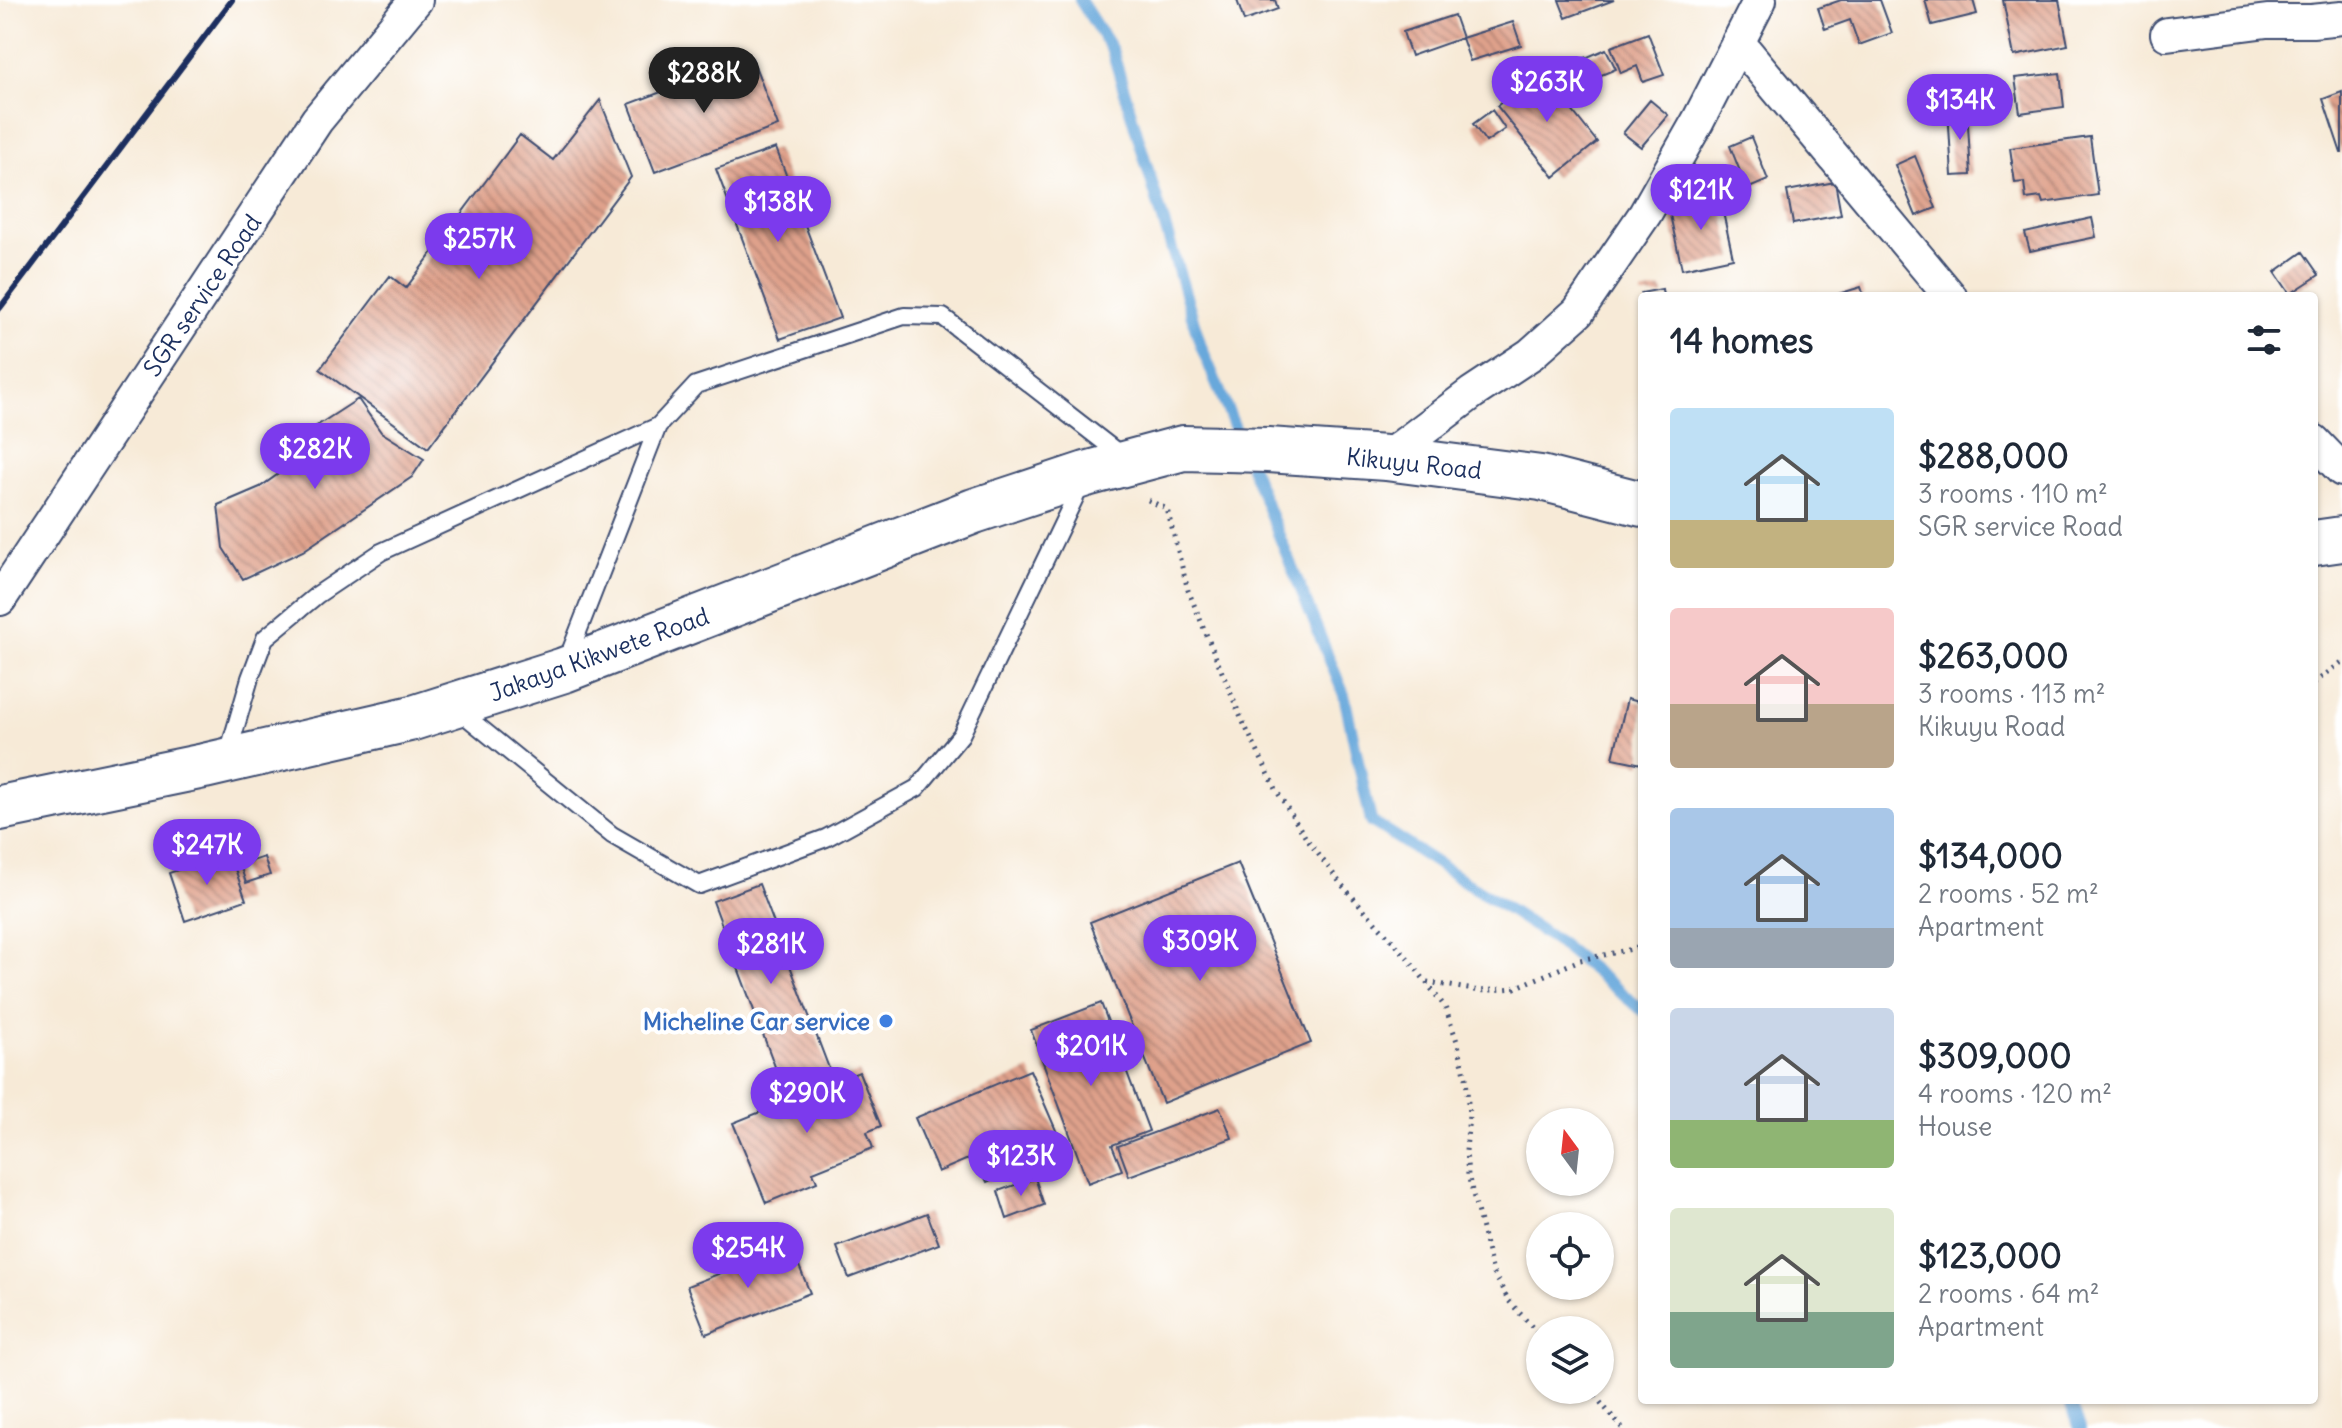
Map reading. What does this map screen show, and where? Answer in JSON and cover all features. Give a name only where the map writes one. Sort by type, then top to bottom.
[{"type":"main road","name":"Kikuyu Road","points":[[1183,448],[1386,458],[1541,478],[1638,503]]},
{"type":"main road","name":"Jakaya Kikwete Road","points":[[0,808],[413,718],[564,670],[974,511],[1086,474],[1183,448]]},
{"type":"main road","points":[[2318,542],[2342,539]]},
{"type":"street","name":"SGR service Road","points":[[0,599],[317,120],[416,0]]},
{"type":"street","points":[[1386,458],[1472,393],[1531,354],[1578,312],[1645,214],[1761,1]]},
{"type":"street","points":[[2167,34],[2267,21],[2342,18]]},
{"type":"street","points":[[1738,42],[1947,292]]},
{"type":"street","points":[[2318,445],[2342,470]]},
{"type":"lane","points":[[564,670],[658,426],[696,385],[904,316],[943,317],[1131,462]]},
{"type":"lane","points":[[226,761],[265,638],[317,595],[381,552],[658,426]]},
{"type":"lane","points":[[453,705],[612,835],[699,885],[826,838],[917,788],[961,735],[1086,474]]},
{"type":"path","points":[[1086,474],[1167,509],[1188,590],[1241,718],[1278,793],[1306,838],[1341,884],[1407,957],[1445,1007],[1466,1078],[1468,1175],[1493,1272],[1509,1301],[1526,1320]]},
{"type":"path","points":[[2318,680],[2342,662]]},
{"type":"path","points":[[1426,982],[1480,991],[1515,988],[1580,960],[1638,948]]},
{"type":"path","points":[[1602,1404],[1622,1428]]},
{"type":"building","points":[[1237,0],[1275,0],[1278,9],[1244,21]]},
{"type":"building","points":[[1559,0],[1614,0],[1566,18]]},
{"type":"building","points":[[1841,0],[1880,0],[1892,33],[1859,45],[1850,20],[1825,29],[1818,8]]},
{"type":"building","points":[[1925,0],[1973,0],[1977,14],[1932,25]]},
{"type":"building","points":[[2003,0],[2059,0],[2068,45],[2014,56]]},
{"type":"building","points":[[1454,15],[1462,38],[1411,56],[1403,32]]},
{"type":"building","points":[[1513,22],[1521,45],[1470,61],[1462,38]]},
{"type":"building","points":[[1648,33],[1664,75],[1643,82],[1637,66],[1621,73],[1611,47]]},
{"type":"building","points":[[1606,49],[1616,69],[1594,78],[1585,58]]},
{"type":"building","points":[[752,58],[778,126],[655,172],[629,104]]},
{"type":"building","points":[[1541,71],[1597,142],[1554,177],[1497,106]]},
{"type":"building","points":[[2060,73],[2064,107],[2020,113],[2015,78]]},
{"type":"building","points":[[2342,92],[2342,153],[2341,153],[2323,99]]},
{"type":"building","points":[[600,100],[631,177],[428,448],[320,369],[390,276],[406,288],[520,135],[553,160]]},
{"type":"building","points":[[1650,100],[1668,115],[1641,147],[1623,133]]},
{"type":"building","points":[[1967,108],[1971,175],[1952,176],[1948,109]]},
{"type":"building","points":[[1492,110],[1505,129],[1486,142],[1473,124]]},
{"type":"building","points":[[1751,137],[1768,180],[1747,189],[1730,146]]},
{"type":"building","points":[[2090,137],[2098,195],[2043,203],[2041,197],[2026,199],[2024,182],[2015,183],[2010,148]]},
{"type":"building","points":[[776,148],[840,318],[780,339],[716,169]]},
{"type":"building","points":[[1915,156],[1936,208],[1916,216],[1895,165]]},
{"type":"building","points":[[1835,182],[1841,215],[1793,224],[1787,191]]},
{"type":"building","points":[[1719,194],[1733,258],[1682,269],[1668,206]]},
{"type":"building","points":[[2092,218],[2096,237],[2030,251],[2025,233]]},
{"type":"building","points":[[2303,252],[2319,275],[2289,292],[2275,272]]},
{"type":"building","points":[[1861,287],[1863,292],[1845,292]]},
{"type":"building","points":[[358,399],[381,432],[424,459],[412,477],[303,551],[243,579],[223,548],[218,505],[260,487],[308,453],[298,438]]},
{"type":"building","points":[[1627,699],[1638,702],[1638,763],[1613,758]]},
{"type":"building","points":[[229,852],[246,900],[185,921],[169,873]]},
{"type":"building","points":[[264,857],[270,875],[246,883],[240,865]]},
{"type":"building","points":[[1238,863],[1311,1043],[1163,1103],[1090,922]]},
{"type":"building","points":[[759,884],[830,1071],[783,1088],[713,901]]},
{"type":"building","points":[[1101,1003],[1149,1131],[1112,1145],[1122,1170],[1088,1183],[1031,1030]]},
{"type":"building","points":[[1030,1070],[1061,1142],[1022,1159],[1026,1166],[987,1182],[975,1156],[938,1172],[915,1118]]},
{"type":"building","points":[[859,1072],[881,1126],[867,1132],[873,1148],[813,1172],[817,1182],[766,1203],[733,1123]]},
{"type":"building","points":[[1220,1108],[1232,1138],[1129,1176],[1118,1146]]},
{"type":"building","points":[[1035,1178],[1044,1205],[1007,1219],[998,1191]]},
{"type":"building","points":[[927,1213],[939,1244],[849,1278],[837,1247]]},
{"type":"building","points":[[791,1246],[810,1293],[706,1334],[687,1286]]},
{"type":"waterway","points":[[1080,0],[1112,50],[1201,346],[1240,440]]},
{"type":"waterway","points":[[1247,457],[1344,695],[1371,821],[1557,941],[1638,1007]]},
{"type":"waterway","points":[[2071,1404],[2080,1428]]},
{"type":"railway","points":[[0,308],[232,0]]},
{"type":"place","name":"Micheline Car service","points":[[886,1021]]}]
